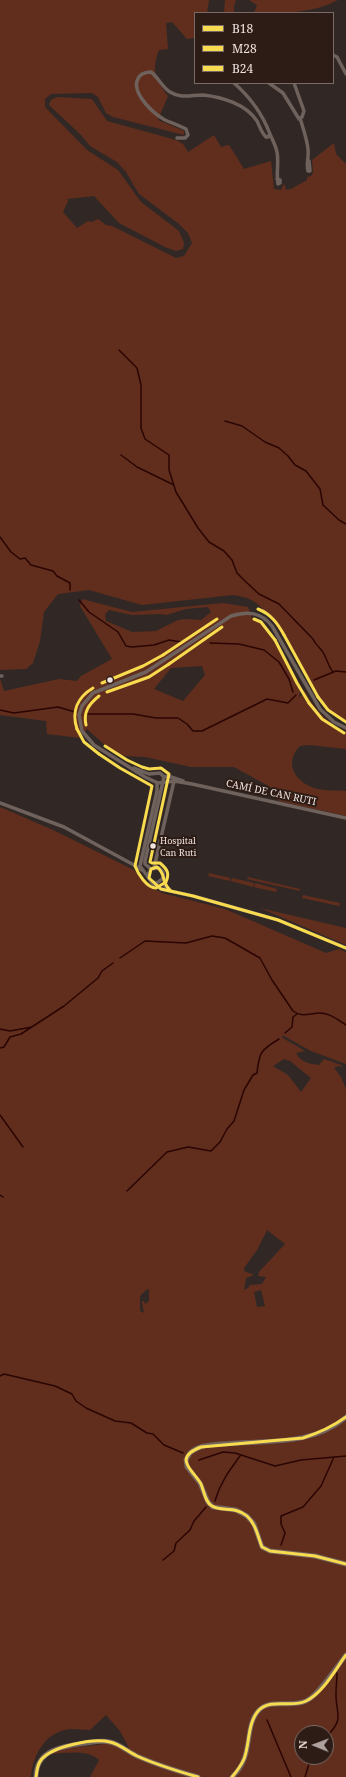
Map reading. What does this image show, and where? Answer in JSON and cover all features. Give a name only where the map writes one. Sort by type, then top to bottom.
[{"type":"street","points":[[334,56],[337,57],[346,74]]},
{"type":"street","points":[[177,138],[185,138],[188,135],[186,129],[164,120],[141,98],[136,91],[136,82],[139,75],[145,72],[151,72],[168,91],[177,96],[187,97],[202,95],[231,101],[251,114],[266,137],[270,134]]},
{"type":"street","points":[[235,84],[249,96],[256,106],[270,134],[277,152],[277,179]]},
{"type":"street","points":[[270,84],[283,93],[289,100],[298,119],[300,118],[308,148],[308,161]]},
{"type":"street","points":[[294,84],[304,111],[302,117],[300,118]]},
{"type":"street","points":[[156,784],[94,745],[82,731],[79,715],[82,706],[88,698],[101,689],[146,672],[231,616],[242,613],[259,615],[269,622],[315,703],[324,714],[334,722],[346,728]]},
{"type":"street","points":[[128,766],[155,774],[161,773],[164,777],[145,859],[145,864],[147,866]]},
{"type":"street","points":[[155,774],[153,778],[156,784],[140,866],[156,886],[278,920],[346,948]]},
{"type":"street","name":"CAMÍ DE CAN RUTI","points":[[164,777],[168,776],[192,784]]},
{"type":"street","points":[[150,880],[149,873],[152,869],[174,781]]},
{"type":"street","name":"CAMÍ DE CAN RUTI","points":[[162,782],[174,781],[192,784],[346,818]]},
{"type":"street","points":[[156,784],[162,782]]},
{"type":"street","points":[[0,803],[64,827],[134,864],[161,870],[164,877],[165,886],[171,891]]},
{"type":"street","points":[[134,864],[143,871]]},
{"type":"street","points":[[150,880],[160,882],[164,877]]},
{"type":"street","points":[[346,1417],[328,1429],[300,1438],[276,1442],[229,1443],[199,1447],[190,1453],[186,1465],[200,1483],[210,1505],[216,1508],[236,1510],[247,1516],[254,1524],[260,1543],[266,1549],[314,1556],[346,1564]]},
{"type":"street","points":[[232,1777],[246,1757],[252,1724],[260,1710],[270,1705],[299,1704],[308,1701],[320,1689],[346,1655]]},
{"type":"street","points":[[36,1777],[41,1760],[51,1751],[66,1746],[105,1741],[118,1745],[155,1764],[198,1777]]},
{"type":"shaded area","points":[[0,0],[209,0],[207,12],[194,12],[194,38],[187,39],[172,22],[166,23],[168,49],[159,50],[155,64],[157,80],[168,96],[158,120],[184,131],[184,135],[113,117],[106,113],[98,97],[92,93],[51,94],[45,99],[45,107],[87,150],[118,170],[141,202],[179,231],[184,243],[183,249],[176,251],[165,247],[119,223],[94,196],[67,199],[68,201],[63,212],[77,228],[88,221],[92,222],[98,219],[106,225],[112,226],[176,258],[184,256],[192,243],[188,233],[179,224],[139,194],[126,172],[117,162],[90,146],[81,135],[49,105],[51,100],[57,97],[92,99],[107,121],[176,140],[183,144],[188,152],[214,135],[221,147],[229,145],[244,169],[271,161],[274,189],[281,190],[284,183],[286,190],[291,189],[307,180],[307,177],[311,176],[313,173],[312,160],[334,143],[336,154],[346,164],[346,722],[331,714],[321,702],[289,645],[268,615],[251,600],[233,595],[142,605],[89,590],[58,594],[44,612],[40,641],[33,663],[26,669],[0,670]]},
{"type":"shaded area","points":[[225,0],[236,0],[234,12],[224,12]]},
{"type":"shaded area","points":[[249,0],[338,0],[318,8],[297,12],[254,12],[257,5]]},
{"type":"shaded area","points":[[82,599],[132,612],[223,603],[248,607],[252,618],[262,622],[267,628],[301,686],[299,698],[305,691],[317,710],[327,720],[346,732],[346,749],[309,745],[300,746],[292,760],[292,766],[298,778],[310,786],[320,790],[346,791],[346,816],[279,801],[274,789],[234,767],[191,767],[145,757],[125,756],[108,748],[87,729],[80,738],[47,734],[46,721],[0,715],[0,679],[4,691],[59,679],[77,681],[81,676],[112,659],[80,606]],"holes":[[[208,607],[211,612],[201,620],[178,620],[156,631],[132,632],[106,621],[105,614],[109,610],[132,615],[166,615],[186,609]],[[202,666],[205,675],[183,701],[154,689],[171,668]]]},
{"type":"shaded area","points":[[0,807],[53,830],[134,870],[145,884],[162,893],[225,909],[326,953],[339,949],[346,952],[346,1064],[311,1051],[284,1036],[281,1037],[305,1051],[296,1053],[300,1059],[306,1062],[319,1065],[324,1059],[341,1065],[343,1067],[338,1066],[334,1068],[341,1077],[346,1089],[346,1777],[90,1777],[99,1760],[89,1754],[76,1752],[51,1754],[59,1749],[105,1744],[129,1748],[120,1731],[106,1715],[90,1730],[68,1729],[51,1736],[40,1748],[34,1762],[31,1777],[0,1777]],"holes":[[[284,1059],[290,1061],[311,1078],[301,1092],[288,1075],[273,1066]],[[267,1230],[285,1244],[259,1272],[258,1276],[266,1277],[262,1284],[250,1285],[244,1290],[246,1278],[254,1275],[244,1271],[244,1268],[257,1250]],[[149,1289],[149,1301],[145,1304],[144,1301],[142,1301],[144,1313],[140,1311],[140,1296]],[[261,1290],[265,1306],[257,1307],[254,1292]]]},
{"type":"shaded area","points":[[209,873],[230,878],[230,881],[208,876]]},
{"type":"shaded area","points":[[248,877],[300,889],[300,891],[247,879]]},
{"type":"shaded area","points":[[232,878],[254,883],[253,887],[231,881]]},
{"type":"shaded area","points":[[255,883],[277,889],[276,892],[254,887]]},
{"type":"shaded area","points":[[303,895],[340,903],[339,906],[302,898]]},
{"type":"shaded area","points":[[260,908],[346,928],[346,945]]},
{"type":"waterway","points":[[119,350],[137,368],[141,385],[141,428],[145,439],[169,455],[169,470],[176,492],[198,528],[209,542],[224,551],[232,560],[237,573],[245,581],[259,594],[279,604],[313,639],[323,652],[333,672]]},
{"type":"waterway","points":[[225,421],[242,426],[265,442],[279,448],[295,465],[306,471],[320,489],[323,505],[339,520],[346,524]]},
{"type":"waterway","points":[[121,455],[137,467],[174,485]]},
{"type":"waterway","points":[[0,537],[11,552],[20,559],[25,558],[31,565],[53,571],[57,576],[70,583],[70,590]]},
{"type":"waterway","points":[[79,600],[89,612],[118,632],[126,646],[132,647],[154,645],[169,640],[182,642]]},
{"type":"waterway","points":[[210,643],[239,644],[264,650],[279,662],[289,679],[293,692]]},
{"type":"waterway","points":[[314,680],[336,671],[346,672]]},
{"type":"waterway","points":[[85,714],[133,714],[156,718],[178,718],[187,724],[193,731],[202,731],[267,699],[288,703],[296,695]]},
{"type":"waterway","points":[[0,710],[14,713],[58,707],[75,712]]},
{"type":"waterway","points":[[120,958],[145,941],[186,943],[212,936],[225,938],[260,958],[272,980],[293,1011],[303,1015],[320,1013],[327,1014],[346,1025]]},
{"type":"waterway","points":[[0,1048],[4,1047],[10,1037],[21,1034],[64,1006],[98,978],[102,971],[113,963]]},
{"type":"waterway","points":[[285,1033],[292,1027],[293,1017],[297,1014]]},
{"type":"waterway","points":[[0,1029],[10,1031],[32,1027]]},
{"type":"waterway","points":[[127,1191],[167,1152],[188,1147],[211,1151],[220,1142],[227,1129],[234,1121],[244,1090],[253,1075],[257,1073],[262,1052],[279,1039]]},
{"type":"waterway","points":[[0,1115],[23,1147]]},
{"type":"waterway","points":[[0,1376],[4,1374],[55,1386],[72,1394],[76,1401],[86,1408],[115,1421],[131,1423],[147,1433],[153,1434],[164,1445],[183,1453]]},
{"type":"waterway","points":[[199,1460],[223,1452],[235,1453],[275,1466],[301,1460],[346,1456]]},
{"type":"waterway","points":[[215,1501],[222,1483],[240,1456]]},
{"type":"waterway","points":[[281,1545],[285,1533],[281,1524],[281,1516],[303,1507],[321,1486],[334,1457]]},
{"type":"waterway","points":[[163,1560],[174,1551],[176,1543],[190,1530],[194,1521],[206,1507]]},
{"type":"waterway","points":[[334,1728],[338,1720],[336,1699],[337,1673]]},
{"type":"waterway","points":[[267,1720],[291,1777]]},
{"type":"waterway","points":[[305,1777],[309,1765]]},
{"type":"transit line","name":"B24","points":[[258,609],[274,620],[284,635]]},
{"type":"transit line","name":"M28","points":[[163,655],[217,619]]},
{"type":"transit line","name":"B24","points":[[254,619],[261,622],[275,640]]},
{"type":"transit line","name":"M28","points":[[169,664],[222,627]]},
{"type":"transit line","name":"M28","points":[[284,635],[318,697]]},
{"type":"transit line","name":"M28","points":[[275,640],[309,703]]},
{"type":"transit line","name":"B24","points":[[102,683],[143,666],[163,655]]},
{"type":"transit line","name":"B24","points":[[107,692],[149,677],[169,664]]},
{"type":"transit line","name":"M28","points":[[77,729],[75,722],[75,710],[83,696],[93,688]]},
{"type":"transit line","name":"M28","points":[[86,725],[86,712],[92,702],[99,696]]},
{"type":"transit line","name":"B24","points":[[318,697],[328,710],[346,722]]},
{"type":"transit line","name":"B24","points":[[309,703],[322,719],[344,733]]},
{"type":"transit line","name":"B24","points":[[77,729],[84,742],[99,754]]},
{"type":"transit line","name":"M28","points":[[99,754],[152,786],[135,866],[138,873],[146,883],[149,886],[156,888],[166,882],[168,876],[166,869],[160,863],[150,862],[169,774],[161,768],[149,769],[142,767],[127,760],[105,746]]},
{"type":"transit line","name":"B18","points":[[171,891],[166,885],[160,869],[157,867],[151,869],[149,878],[161,889],[193,896],[278,920],[346,948]]},
{"type":"transit line","name":"B18","points":[[346,1417],[336,1424],[303,1438],[201,1447],[192,1451],[186,1460],[190,1469],[201,1484],[206,1499],[210,1504],[216,1508],[238,1511],[247,1516],[255,1527],[262,1547],[270,1551],[315,1556],[346,1564]]},
{"type":"transit line","name":"B18","points":[[232,1777],[244,1759],[252,1721],[259,1710],[264,1706],[269,1705],[294,1704],[306,1701],[318,1693],[346,1655]]},
{"type":"transit line","name":"B18","points":[[36,1777],[38,1766],[46,1755],[63,1747],[94,1741],[117,1744],[152,1762],[198,1777]]},
{"type":"place","name":"Hospital Can Ruti","points":[[153,846]]}]
